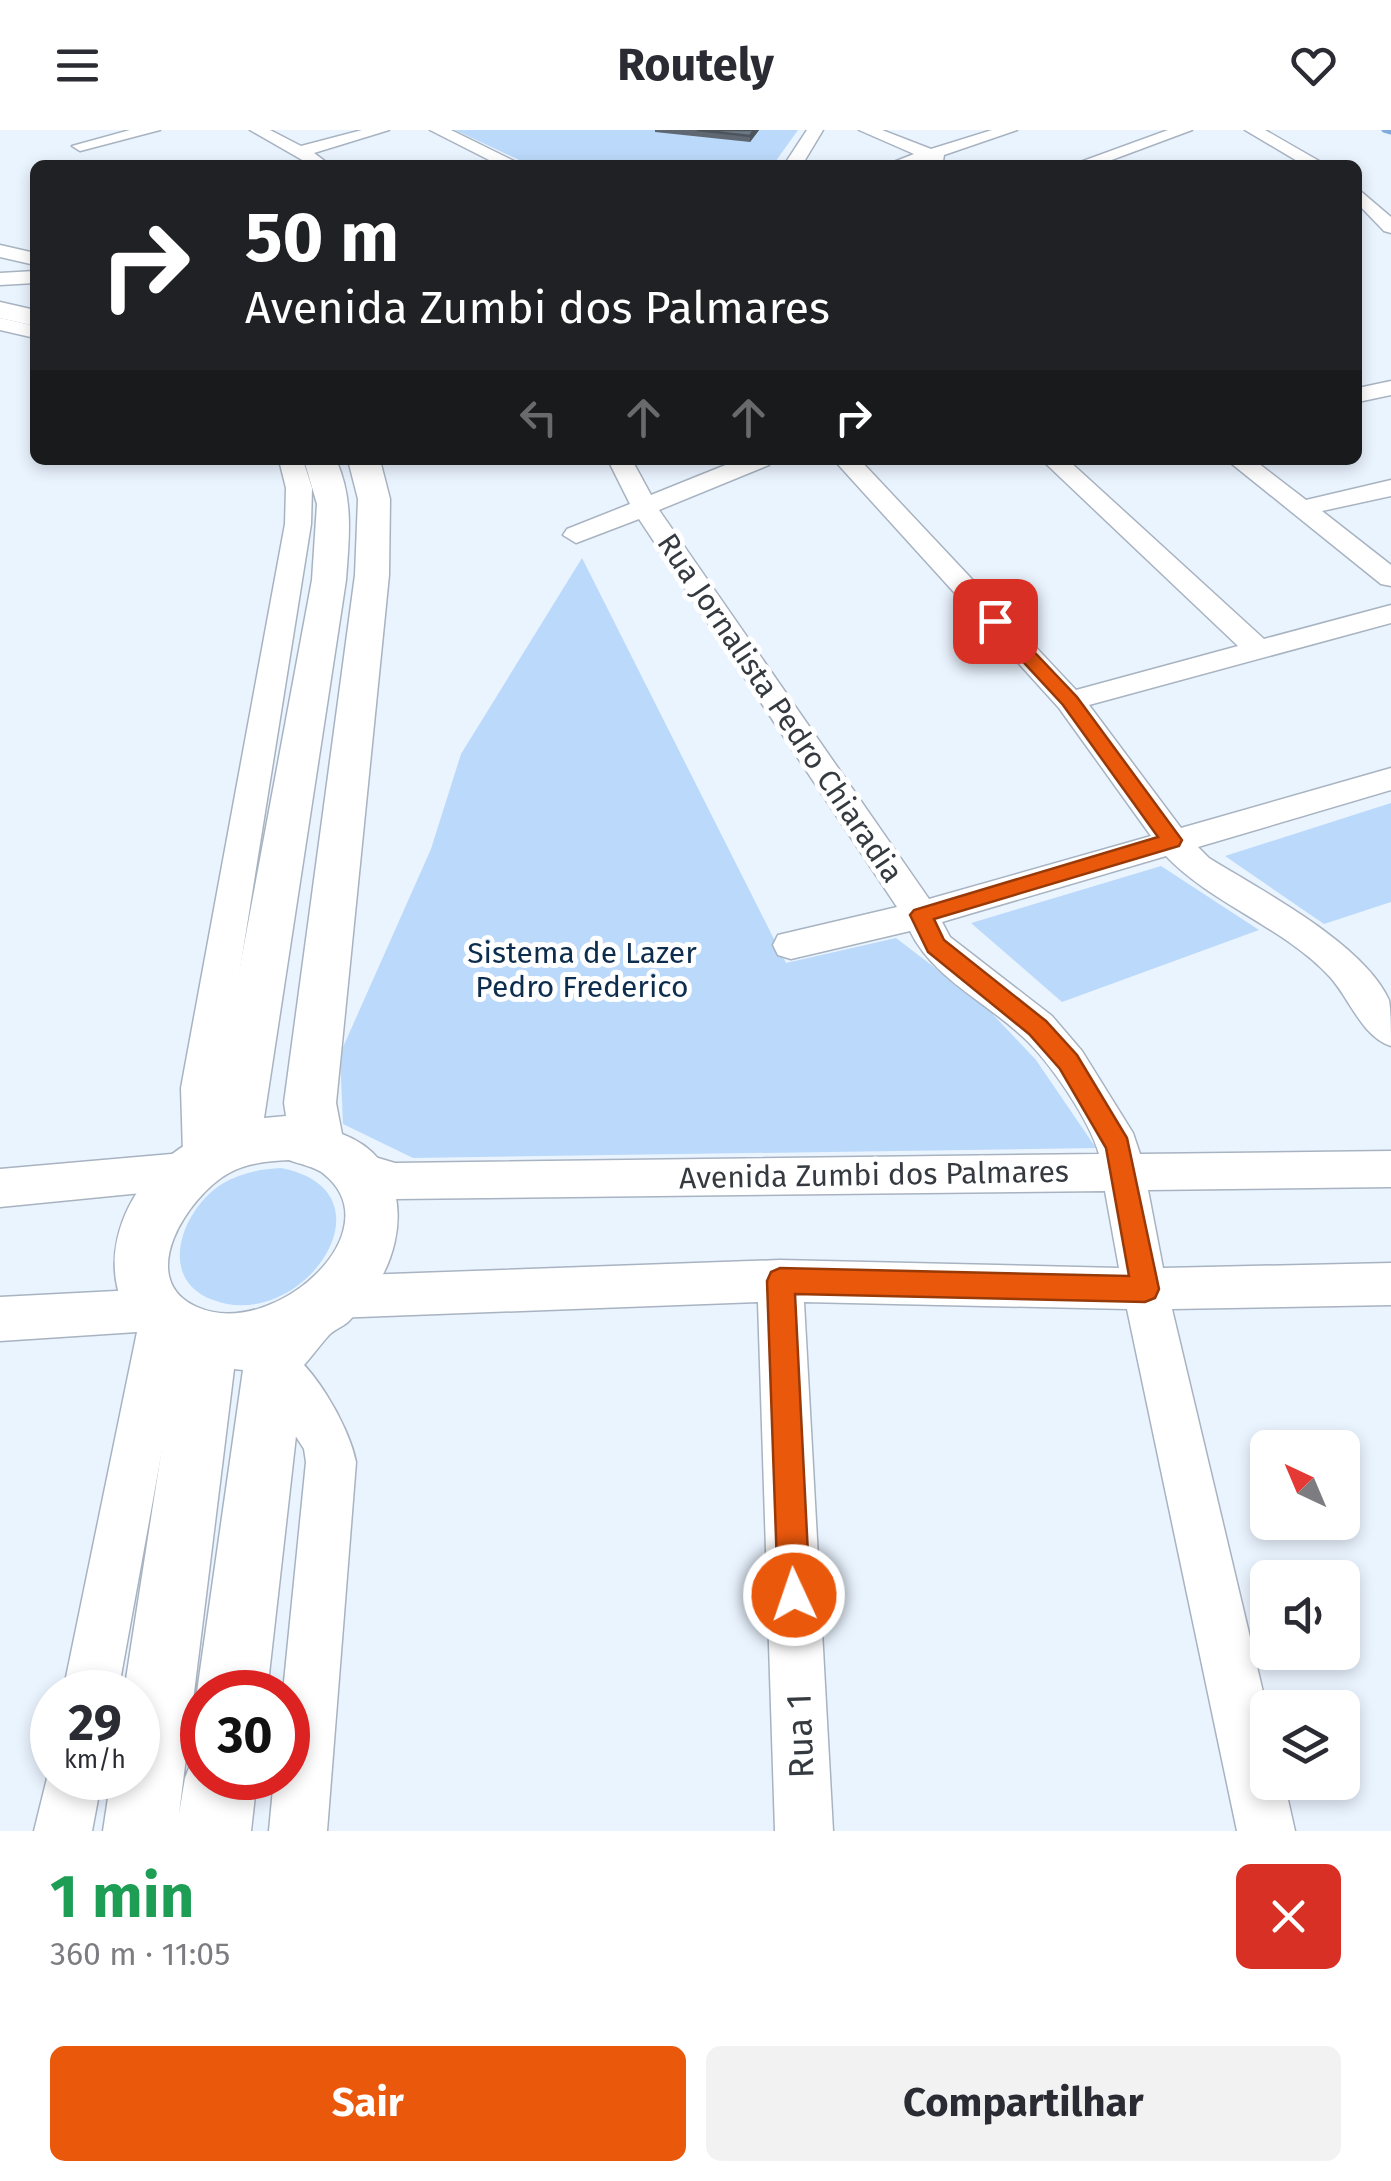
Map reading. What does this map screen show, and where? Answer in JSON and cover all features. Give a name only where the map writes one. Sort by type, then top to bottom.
[{"type":"main road","points":[[0,291],[30,299]]},
{"type":"main road","points":[[0,310],[30,317]]},
{"type":"main road","points":[[209,1159],[328,580],[334,514],[323,465]]},
{"type":"main road","points":[[236,1670],[305,1328],[357,1273],[370,1245],[374,1216],[370,1190],[337,1156],[310,1103],[372,575],[374,499],[365,465]]},
{"type":"main road","points":[[305,1328],[239,1342],[175,1323],[141,1276],[144,1238],[161,1202],[209,1159],[290,1138],[337,1156]]},
{"type":"main road","points":[[140,1831],[175,1323]]},
{"type":"main road","points":[[214,1831],[218,1800]]},
{"type":"street","points":[[102,160],[74,142],[152,130]]},
{"type":"street","points":[[258,130],[314,160]]},
{"type":"street","points":[[299,152],[381,130]]},
{"type":"street","points":[[438,130],[502,160]]},
{"type":"street","points":[[796,160],[815,130]]},
{"type":"street","points":[[867,130],[945,160]]},
{"type":"street","points":[[910,160],[1010,130]]},
{"type":"street","points":[[1097,160],[1184,130]]},
{"type":"street","points":[[1253,130],[1309,160]]},
{"type":"street","points":[[1284,160],[1299,154]]},
{"type":"street","points":[[1362,203],[1391,227]]},
{"type":"street","points":[[0,251],[30,258]]},
{"type":"street","points":[[0,279],[30,277]]},
{"type":"street","points":[[0,324],[30,331]]},
{"type":"street","points":[[1362,394],[1391,388]]},
{"type":"street","points":[[0,1188],[209,1159],[201,1088],[298,524],[299,488],[292,465]]},
{"type":"street","name":"Rua Jornalista Pedro Chiaradia","points":[[623,465],[645,509],[921,915],[936,946],[1038,1027],[1068,1062],[1118,1146],[1145,1289],[1266,1831]]},
{"type":"street","points":[[576,535],[748,465]]},
{"type":"street","points":[[851,465],[1070,701],[1172,840],[1197,867],[1286,923],[1342,966],[1391,1031]]},
{"type":"street","points":[[1059,465],[1258,648]]},
{"type":"street","points":[[1246,465],[1391,578]]},
{"type":"street","points":[[1303,508],[1391,488]]},
{"type":"street","points":[[1070,701],[1391,614]]},
{"type":"street","points":[[792,945],[921,915],[1391,779]]},
{"type":"street","name":"Avenida Zumbi dos Palmares","points":[[337,1156],[395,1182],[1391,1169]]},
{"type":"street","points":[[298,1831],[331,1462],[305,1328],[780,1281],[1145,1289],[1391,1284]]},
{"type":"street","name":"Rua 1","points":[[780,1281],[804,1831]]},
{"type":"street","points":[[0,1319],[175,1323],[95,1670]]},
{"type":"street","points":[[63,1831],[69,1800]]},
{"type":"green space","points":[[455,130],[798,130],[777,160],[519,160]]},
{"type":"green space","name":"Sistema de Lazer Pedro Frederico","points":[[582,558],[786,963],[896,938],[985,1006],[1036,1060],[1096,1148],[413,1158],[343,1124],[340,1054],[431,849],[461,754]]},
{"type":"green space","points":[[1391,803],[1391,902],[1324,924],[1225,856]]},
{"type":"green space","points":[[1161,866],[1259,930],[1062,1002],[971,923]]},
{"type":"green space","points":[[281,1168],[316,1182],[333,1203],[336,1229],[325,1255],[305,1279],[278,1297],[247,1305],[213,1300],[195,1290],[184,1276],[180,1260],[181,1243],[196,1209],[229,1180],[250,1172]]},
{"type":"building","points":[[697,130],[754,130],[750,136]]},
{"type":"waterway","points":[[1384,130],[1391,132]]},
{"type":"route","points":[[794,1595],[780,1281],[1145,1289],[1118,1146],[1068,1062],[1038,1027],[936,946],[921,915],[1172,840],[1070,701],[995,621]]}]
